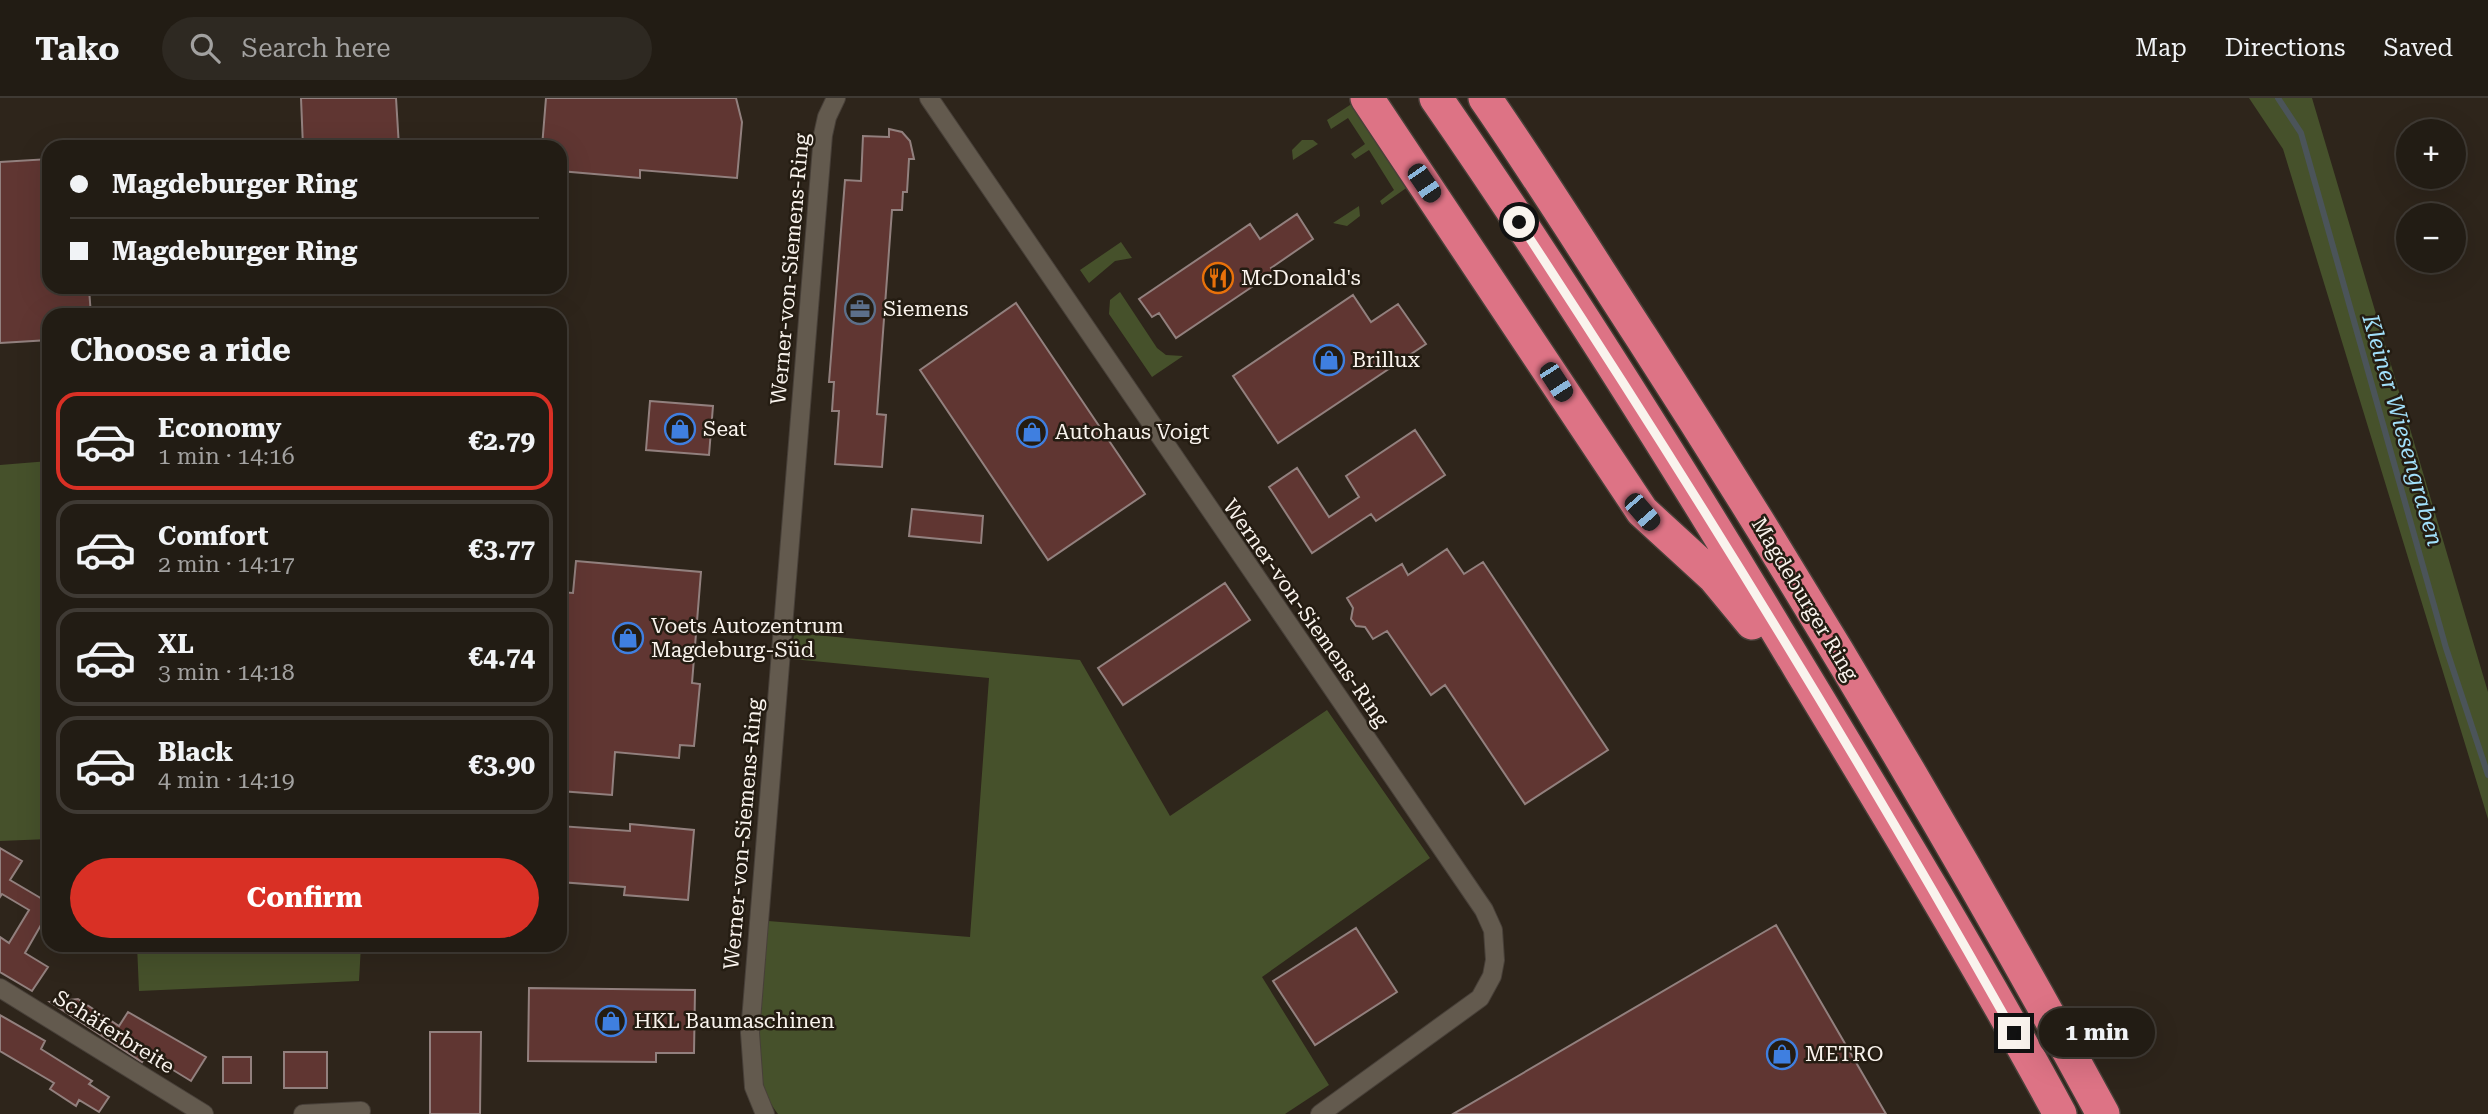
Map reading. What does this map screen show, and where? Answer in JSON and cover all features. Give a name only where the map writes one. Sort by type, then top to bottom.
[{"type":"highway","points":[[1367,98],[1642,512],[1729,593],[1793,686],[1835,725]]},
{"type":"highway","name":"Magdeburger Ring","points":[[1436,98],[1614,367],[1835,725],[1921,867],[2060,1114]]},
{"type":"highway","name":"Magdeburger Ring","points":[[1485,98],[1712,447],[1807,602],[1985,901],[2104,1114]]},
{"type":"street","name":"Werner-von-Siemens-Ring","points":[[765,1114],[754,1087],[750,1033],[823,135],[827,117],[836,98]]},
{"type":"street","name":"Werner-von-Siemens-Ring","points":[[929,98],[1484,910],[1493,930],[1495,965],[1488,986],[1478,1001],[1320,1114]]},
{"type":"street","name":"Schäferbreite","points":[[0,988],[204,1114]]},
{"type":"street","points":[[303,1114],[361,1111]]},
{"type":"green space","points":[[2249,98],[2312,98],[2488,692],[2488,819],[2283,149]]},
{"type":"green space","points":[[1350,105],[1358,105],[1412,184],[1382,205],[1380,201],[1394,190],[1369,150],[1355,159],[1351,154],[1365,144],[1348,118],[1331,129],[1327,120]]},
{"type":"green space","points":[[1302,140],[1313,140],[1318,144],[1293,160],[1292,150]]},
{"type":"green space","points":[[1359,206],[1360,216],[1347,226],[1333,223]]},
{"type":"green space","points":[[1121,242],[1132,258],[1115,261],[1089,283],[1080,270]]},
{"type":"green space","points":[[1120,292],[1157,348],[1166,355],[1183,356],[1152,377],[1109,314],[1110,300]]},
{"type":"green space","points":[[42,462],[42,839],[0,841],[0,465]]},
{"type":"green space","points":[[794,633],[1080,660],[1170,816],[1327,710],[1430,858],[1262,977],[1329,1085],[1285,1114],[778,1114],[767,1095],[758,1048],[759,994],[768,921],[970,937],[989,678],[792,659]]},
{"type":"green space","points":[[137,952],[361,952],[359,981],[139,991]]},
{"type":"building","points":[[301,98],[396,98],[399,140],[303,140]]},
{"type":"building","points":[[546,98],[736,98],[742,122],[737,178],[640,170],[640,178],[567,172],[567,140],[543,140]]},
{"type":"building","name":"Siemens","points":[[889,129],[902,132],[910,141],[914,159],[909,159],[907,192],[903,192],[902,210],[892,210],[877,414],[886,415],[882,467],[835,464],[839,411],[832,411],[834,382],[829,382],[845,180],[861,181],[863,136],[889,137]]},
{"type":"building","points":[[42,159],[42,294],[89,294],[90,308],[42,308],[42,340],[0,343],[0,162]]},
{"type":"building","name":"McDonald's","points":[[1297,214],[1313,239],[1271,268],[1274,272],[1176,338],[1159,313],[1152,317],[1139,299],[1250,224],[1260,239]]},
{"type":"building","name":"Brillux","points":[[1353,295],[1371,322],[1398,304],[1426,344],[1278,443],[1233,376]]},
{"type":"building","name":"Autohaus Voigt","points":[[1016,303],[1145,494],[1048,560],[920,370]]},
{"type":"building","name":"Seat","points":[[650,401],[713,406],[709,455],[646,450]]},
{"type":"building","points":[[1415,430],[1445,475],[1376,521],[1371,514],[1312,553],[1269,487],[1297,468],[1329,517],[1359,497],[1346,476]]},
{"type":"building","points":[[912,509],[983,516],[981,543],[909,536]]},
{"type":"building","points":[[1447,549],[1464,574],[1483,562],[1608,750],[1525,804],[1445,685],[1431,695],[1387,631],[1373,639],[1365,627],[1356,626],[1351,619],[1353,608],[1347,598],[1402,564],[1408,575]]},
{"type":"building","name":"Voets Autozentrum Magdeburg-Süd","points":[[576,561],[701,572],[692,683],[700,684],[694,746],[680,745],[679,758],[615,752],[612,795],[567,792],[567,593],[573,593]]},
{"type":"building","points":[[1225,583],[1250,620],[1123,705],[1098,668]]},
{"type":"building","points":[[630,824],[694,830],[688,900],[624,895],[625,887],[567,883],[567,826],[630,831]]},
{"type":"building","points":[[0,848],[22,861],[10,880],[42,899],[42,923],[25,953],[48,967],[32,991],[0,972],[0,937],[9,943],[29,910],[2,894],[0,897]]},
{"type":"building","points":[[1776,925],[1886,1114],[1453,1114]]},
{"type":"building","points":[[1356,928],[1397,992],[1315,1045],[1273,981]]},
{"type":"building","name":"HKL Baumaschinen","points":[[529,988],[695,990],[694,1053],[656,1053],[656,1062],[528,1061]]},
{"type":"building","points":[[78,999],[119,1026],[128,1012],[206,1057],[191,1081],[147,1054],[142,1062],[50,1002]]},
{"type":"building","points":[[0,1015],[45,1041],[41,1049],[92,1081],[89,1084],[109,1097],[99,1112],[79,1100],[76,1106],[50,1089],[54,1083],[0,1051]]},
{"type":"building","points":[[430,1032],[481,1032],[480,1114],[430,1114]]},
{"type":"building","points":[[284,1052],[327,1052],[327,1088],[284,1088]]},
{"type":"building","points":[[223,1057],[251,1057],[251,1083],[223,1083]]},
{"type":"waterway","name":"Kleiner Wiesengraben","points":[[2278,98],[2301,133],[2446,648],[2488,775]]},
{"type":"place","name":"McDonald's","points":[[1218,278]]},
{"type":"place","name":"Siemens","points":[[860,309]]},
{"type":"place","name":"Brillux","points":[[1329,360]]},
{"type":"place","name":"Seat","points":[[680,429]]},
{"type":"place","name":"Autohaus Voigt","points":[[1032,432]]},
{"type":"place","name":"Voets Autozentrum Magdeburg-Süd","points":[[628,638]]},
{"type":"place","name":"HKL Baumaschinen","points":[[611,1021]]},
{"type":"place","name":"METRO","points":[[1782,1054]]},
{"type":"route","points":[[1519,222],[1723,540],[1921,867],[2014,1033]]}]
